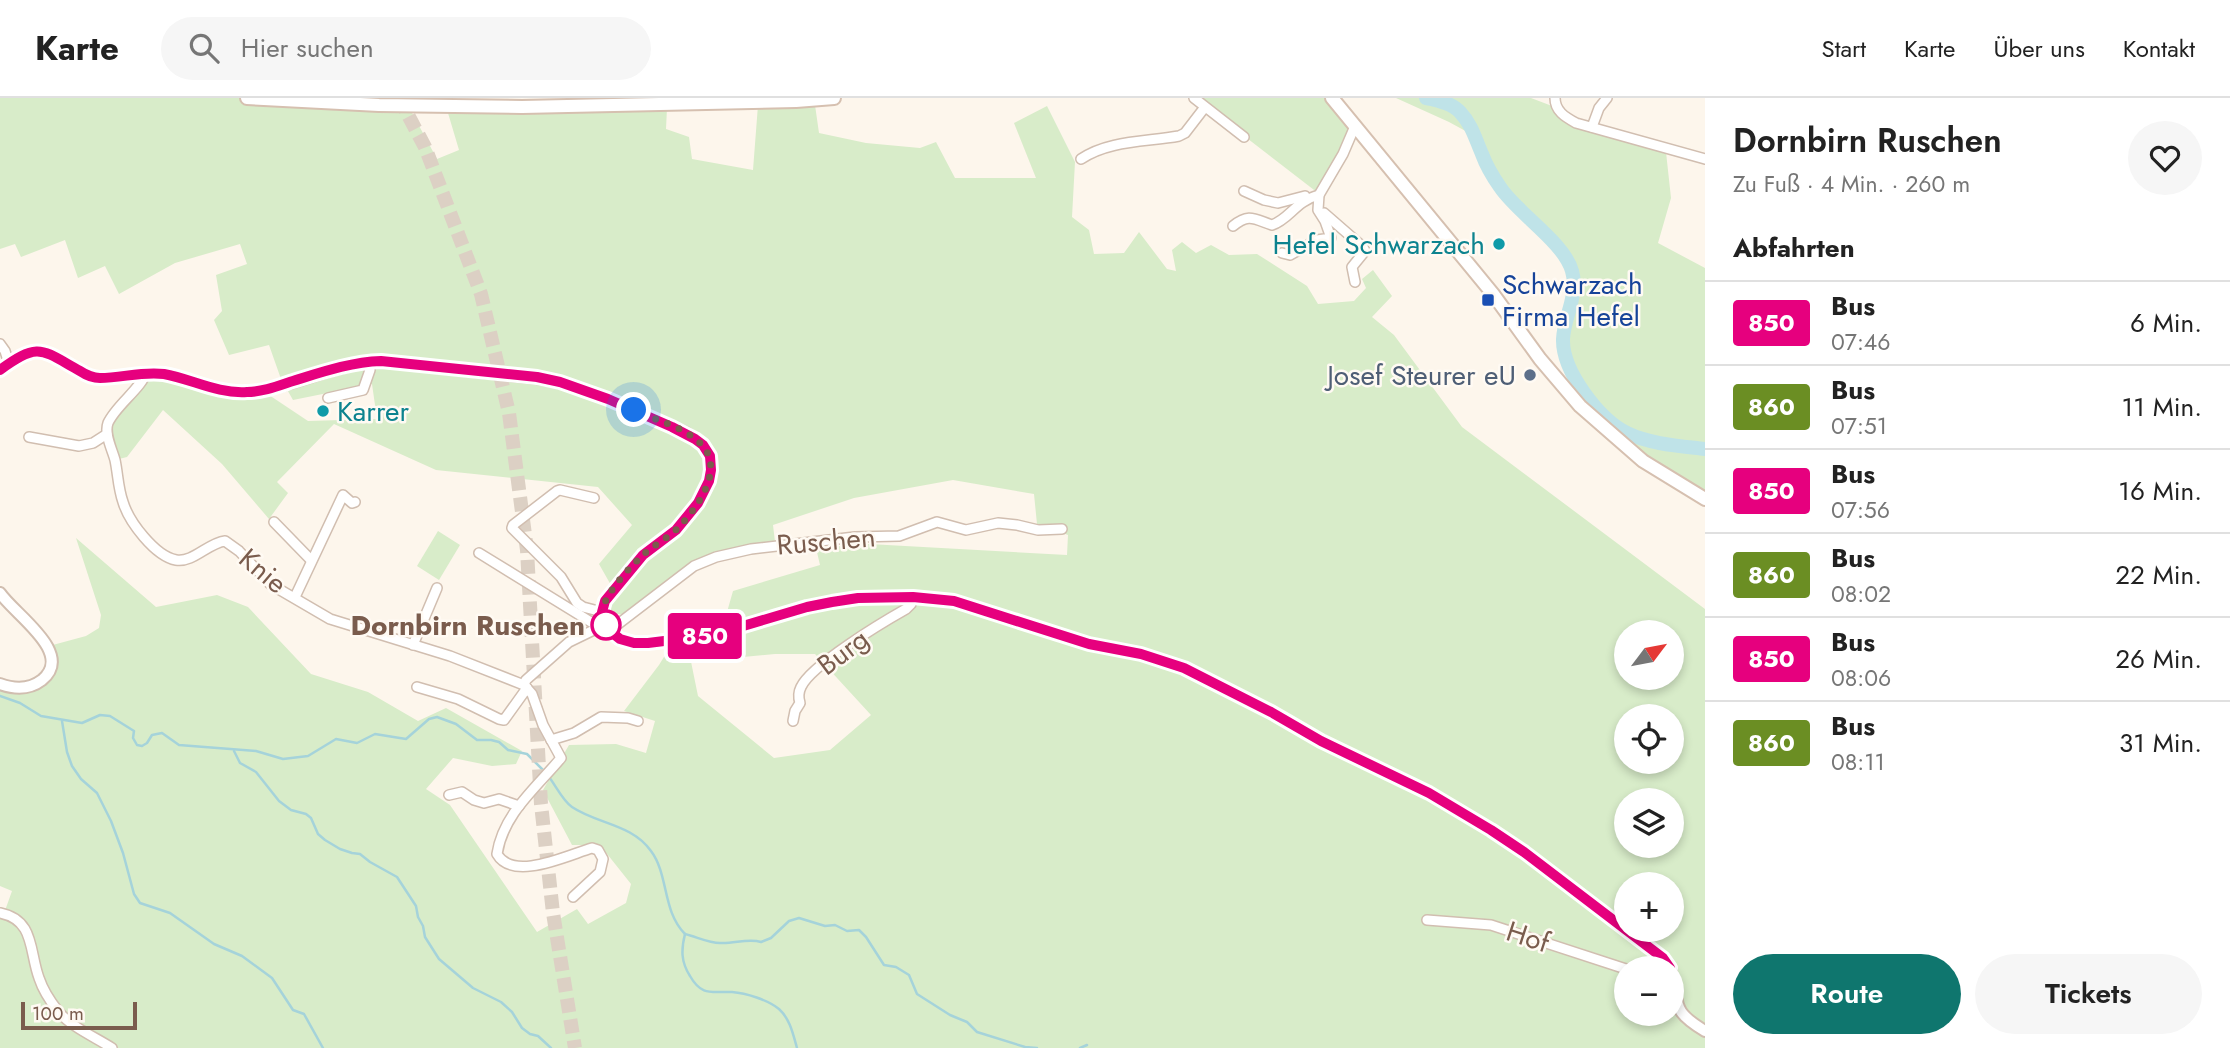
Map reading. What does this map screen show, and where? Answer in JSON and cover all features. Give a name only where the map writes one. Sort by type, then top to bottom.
[{"type":"main road","points":[[247,98],[437,106],[796,101],[834,98]]},
{"type":"main road","points":[[1332,98],[1493,294],[1540,359],[1580,407],[1643,461],[1705,499]]},
{"type":"street","points":[[1194,98],[1244,137]]},
{"type":"street","points":[[1555,98],[1563,116],[1576,122],[1705,159]]},
{"type":"street","points":[[1592,127],[1599,108],[1607,98]]},
{"type":"street","points":[[1082,159],[1096,150],[1110,146],[1179,136],[1205,107]]},
{"type":"street","points":[[1233,226],[1241,219],[1251,217],[1272,225],[1279,223],[1293,208],[1315,198],[1343,154],[1355,127]]},
{"type":"street","points":[[1244,191],[1264,200],[1278,202],[1303,195],[1315,198],[1326,215],[1365,251],[1352,267],[1355,282]]},
{"type":"street","points":[[1282,253],[1290,256],[1317,240],[1331,238],[1315,198]]},
{"type":"street","points":[[0,344],[5,351],[4,367]]},
{"type":"street","points":[[4,367],[20,356],[42,351],[57,356],[95,378],[146,372],[179,378],[210,389],[244,393],[369,361],[395,361],[537,377],[608,399],[686,433],[703,445],[710,456],[711,470],[709,481],[698,503],[676,530],[643,555],[605,601],[602,612],[605,628]]},
{"type":"street","points":[[328,398],[363,390],[370,370],[369,361]]},
{"type":"street","points":[[29,437],[79,446],[93,443],[107,434],[109,421],[127,396],[141,383],[146,372]]},
{"type":"street","name":"Knie","points":[[107,434],[123,502],[136,527],[170,558],[178,561],[188,559],[218,542],[225,541],[239,551],[270,584],[339,622],[413,645],[525,686]]},
{"type":"street","points":[[594,498],[561,490],[531,510],[512,528],[561,576],[577,603],[602,612]]},
{"type":"street","points":[[295,597],[343,495],[352,503],[355,502]]},
{"type":"street","points":[[274,522],[311,560]]},
{"type":"street","name":"Ruschen","points":[[605,628],[694,566],[716,557],[751,549],[855,537],[899,536],[937,522],[966,530],[998,523],[1038,530],[1062,529]]},
{"type":"street","points":[[479,553],[626,642],[665,641],[713,635],[832,602],[858,598],[913,597],[954,601],[1089,644],[1141,654],[1197,674],[1265,708],[1321,741],[1429,793],[1491,830],[1660,956]]},
{"type":"street","points":[[413,645],[437,588]]},
{"type":"street","points":[[0,593],[40,635],[48,646],[52,664],[48,674],[32,686],[11,688],[0,684]]},
{"type":"street","name":"Burg","points":[[793,721],[800,703],[800,689],[810,676],[858,639],[906,609],[913,597]]},
{"type":"street","points":[[416,687],[445,695],[504,720],[526,680],[569,642],[605,628]]},
{"type":"street","points":[[525,686],[532,694],[542,724],[561,758],[519,806],[504,829],[497,854],[501,862],[509,866],[548,863],[592,848],[597,850],[603,859],[600,872],[573,897]]},
{"type":"street","points":[[551,740],[574,733],[601,717],[638,721]]},
{"type":"street","points":[[449,794],[462,792],[484,803],[499,799],[519,806]]},
{"type":"street","points":[[0,913],[17,919],[23,926],[30,941],[41,985],[61,1015],[112,1048]]},
{"type":"street","name":"Hof","points":[[1427,920],[1491,925],[1614,965]]},
{"type":"street","points":[[1684,1016],[1705,1031]]},
{"type":"green space","points":[[0,98],[404,98],[437,159],[459,150],[448,113],[567,113],[667,108],[666,129],[689,137],[692,159],[753,170],[758,105],[815,105],[819,133],[866,143],[920,148],[936,142],[955,178],[1036,178],[1014,123],[1047,106],[1075,162],[1072,217],[1089,230],[1094,254],[1124,253],[1139,232],[1167,269],[1176,271],[1172,250],[1182,242],[1196,253],[1211,245],[1229,255],[1257,254],[1307,286],[1318,304],[1354,301],[1366,288],[1362,279],[1373,270],[1392,296],[1372,317],[1394,335],[1462,427],[1705,609],[1705,1048],[0,1048],[0,919],[12,891],[0,886],[0,685],[10,688],[48,674],[49,646],[86,636],[99,628],[101,615],[76,538],[156,607],[217,595],[248,607],[311,674],[368,692],[418,721],[446,708],[522,751],[516,764],[492,766],[453,758],[426,789],[450,805],[537,932],[577,909],[588,924],[626,903],[631,884],[600,845],[572,845],[543,790],[569,745],[616,744],[646,753],[655,721],[624,711],[672,644],[687,642],[698,696],[774,758],[830,750],[871,715],[815,654],[775,654],[701,661],[692,615],[727,612],[733,591],[820,565],[816,548],[869,544],[1067,555],[1068,535],[1037,524],[1034,494],[953,480],[854,498],[773,525],[775,542],[716,554],[627,615],[608,613],[612,587],[599,564],[632,525],[598,487],[436,470],[334,424],[277,482],[288,493],[269,519],[222,464],[163,410],[127,457],[119,459],[110,426],[149,376],[235,396],[266,393],[308,421],[377,419],[372,384],[293,400],[281,379],[269,345],[229,355],[214,320],[222,311],[216,275],[247,264],[240,244],[175,263],[119,294],[105,266],[78,278],[65,240],[21,257],[15,244],[0,249]]},
{"type":"green space","points":[[1195,98],[1331,98],[1355,126],[1318,193]]},
{"type":"green space","points":[[1396,98],[1531,98],[1552,106],[1564,121],[1666,152],[1671,198],[1658,243],[1705,268],[1705,498],[1678,483],[1578,399],[1557,349],[1569,278],[1560,255],[1517,212],[1486,172],[1471,134]]},
{"type":"green space","points":[[438,531],[460,545],[439,580],[417,566]]},
{"type":"waterway","points":[[1426,98],[1449,104],[1460,112],[1500,187],[1560,249],[1567,260],[1572,271],[1574,288],[1564,331],[1564,352],[1575,379],[1594,406],[1616,426],[1636,437],[1705,449]]},
{"type":"waterway","points":[[0,696],[20,703],[41,716],[82,723],[100,715],[110,716],[134,731],[133,738],[137,745],[142,746],[152,735],[162,733],[179,745],[256,751],[283,759],[308,756],[336,739],[357,743],[375,734],[406,739],[429,719],[437,717],[456,724],[477,740],[499,742],[508,750],[527,754],[544,771]]},
{"type":"waterway","points":[[62,721],[72,766],[81,779],[97,793],[111,821],[134,894],[140,903],[170,913],[214,944],[242,956],[272,978],[293,1010],[304,1014],[323,1048]]},
{"type":"waterway","points":[[234,751],[240,763],[256,772],[279,801],[291,810],[311,818],[318,834],[325,840],[340,849],[360,854],[397,877],[416,906],[425,937],[439,959],[473,988],[501,1002],[512,1012],[522,1028],[538,1036],[551,1048]]},
{"type":"waterway","points":[[549,777],[572,807],[634,835],[651,851],[661,871],[673,915],[685,934],[683,961],[694,983],[703,990],[744,994],[779,1009],[788,1022],[797,1048]]},
{"type":"waterway","points":[[685,934],[716,943],[761,942],[771,938],[789,921],[799,918],[825,926],[835,925],[847,931],[859,930],[884,965],[896,967],[909,975],[917,994],[950,1015],[967,1022],[977,1032],[1025,1047],[1037,1048]]},
{"type":"waterway","points":[[1080,1048],[1087,1045]]},
{"type":"tunnel","points":[[399,98],[425,147],[481,294],[509,413],[527,550],[541,804],[553,913],[575,1048]]},
{"type":"bus line","name":"850","points":[[0,370],[20,356],[42,351],[57,356],[95,378],[146,372],[164,374],[210,389],[244,393],[366,361],[395,361],[537,377],[578,388],[686,433],[703,445],[710,456],[709,481],[698,503],[676,530],[643,555],[605,601],[602,612],[605,624],[620,639],[626,642],[648,643],[713,635],[832,602],[858,598],[913,597],[954,601],[1089,644],[1141,654],[1184,668],[1258,705],[1321,741],[1429,793],[1524,852],[1660,956]]},
{"type":"place","name":"Hefel Schwarzach","points":[[1499,244]]},
{"type":"place","name":"Schwarzach Firma Hefel","points":[[1488,300]]},
{"type":"place","name":"Josef Steurer eU","points":[[1530,375]]},
{"type":"place","name":"Karrer","points":[[323,411]]},
{"type":"place","name":"Dornbirn Ruschen","points":[[606,625]]},
{"type":"route","points":[[606,625],[602,612],[605,601],[643,555],[686,519],[698,503],[709,481],[711,470],[710,456],[703,445],[686,433],[634,410]]}]
